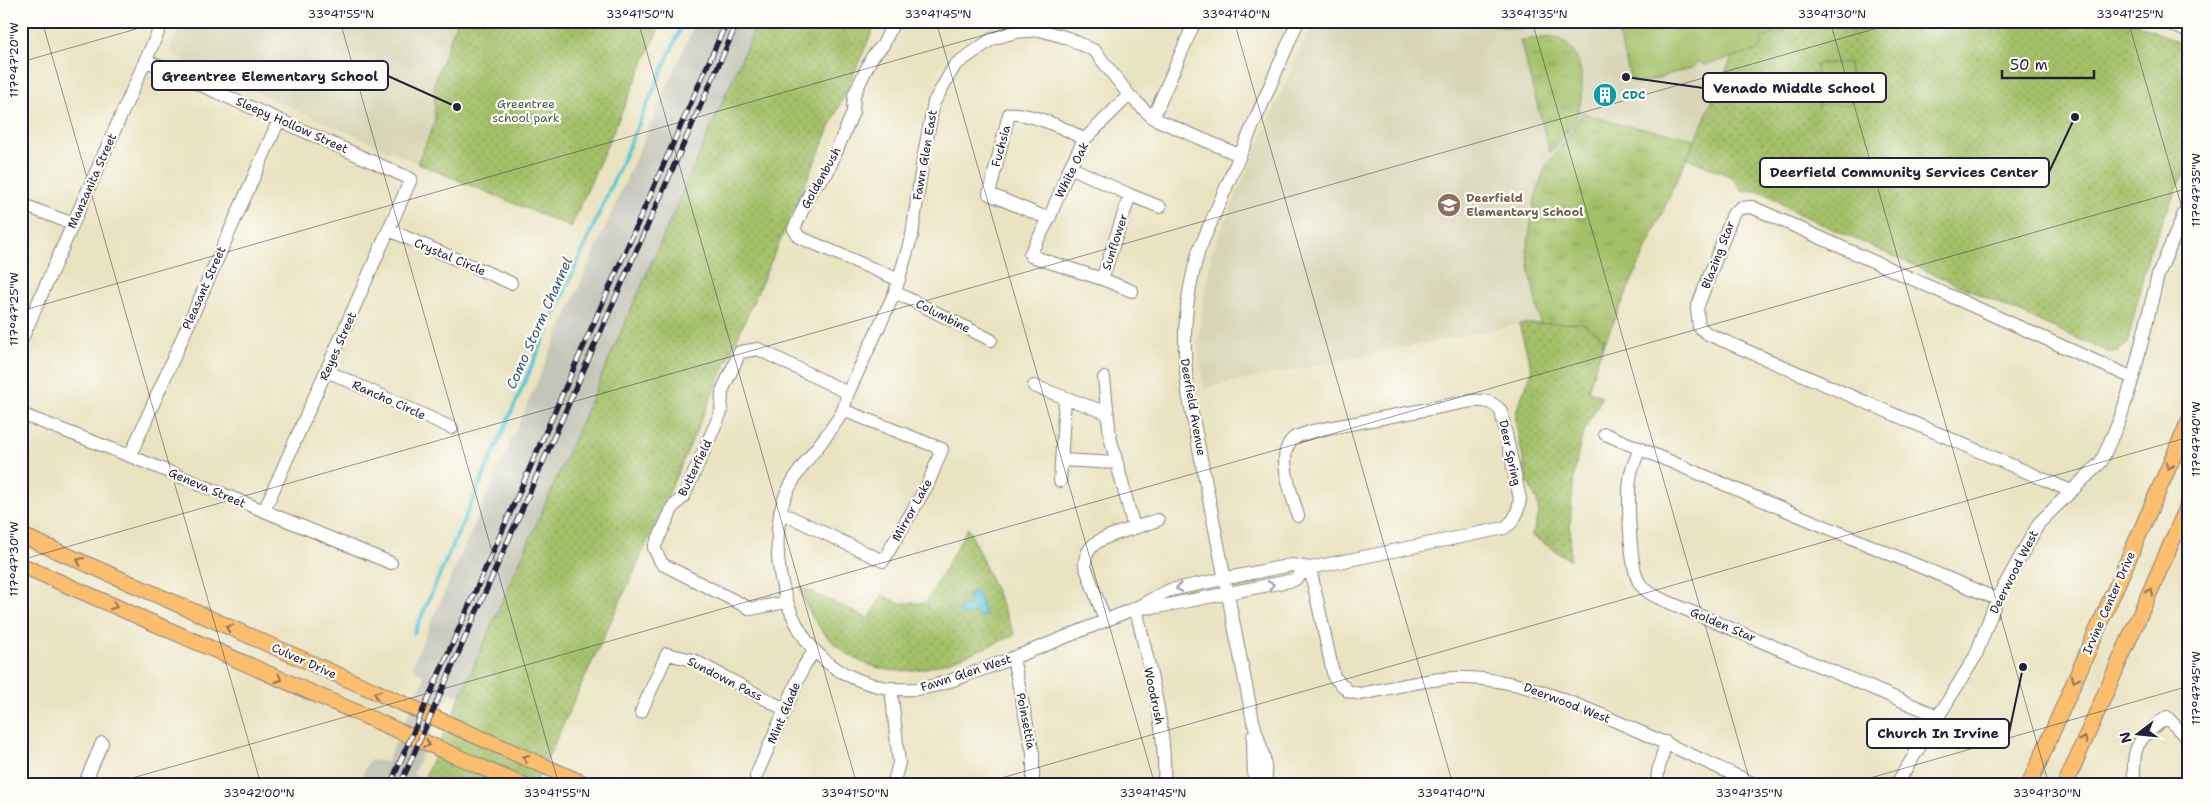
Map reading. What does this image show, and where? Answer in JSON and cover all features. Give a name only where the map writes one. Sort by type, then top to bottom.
[{"type":"main road","name":"Irvine Center Drive","points":[[2029,785],[2189,421]]},
{"type":"main road","points":[[2065,785],[2189,503]]},
{"type":"main road","name":"Culver Drive","points":[[21,535],[587,785]]},
{"type":"main road","points":[[21,565],[522,785]]},
{"type":"street","name":"Manzanita Street","points":[[21,341],[163,21]]},
{"type":"street","name":"Goldenbush","points":[[894,21],[883,45],[872,57],[854,95],[853,112],[827,173],[812,189],[794,229],[799,237],[897,286]]},
{"type":"street","points":[[1153,118],[1195,21]]},
{"type":"street","name":"Deerfield Avenue","points":[[1267,785],[1264,758],[1253,720],[1188,393],[1184,353],[1184,321],[1188,290],[1199,250],[1298,21]]},
{"type":"street","points":[[2164,21],[2189,32]]},
{"type":"street","name":"Fawn Glen East","points":[[848,393],[897,286],[912,235],[923,159],[934,102],[955,65],[992,39],[1042,26],[1068,38],[1094,51],[1129,95],[1153,118],[1239,155]]},
{"type":"street","name":"Sleepy Hollow Street","points":[[145,60],[411,179]]},
{"type":"street","name":"White Oak","points":[[1030,255],[1049,219],[1070,167],[1084,140],[1129,95]]},
{"type":"street","name":"Fuchsia","points":[[1049,219],[989,194],[1010,114],[1058,126],[1084,140]]},
{"type":"street","name":"Pleasant Street","points":[[130,456],[278,120]]},
{"type":"street","points":[[1070,167],[1160,207]]},
{"type":"street","name":"Reyes Street","points":[[264,512],[411,179]]},
{"type":"street","name":"Sunflower","points":[[1030,255],[1102,279],[1130,195]]},
{"type":"street","points":[[21,204],[73,224]]},
{"type":"street","name":"Blazing Star","points":[[2071,491],[1708,334],[1699,327],[1697,308],[1734,214],[1740,208],[1752,207],[2133,378]]},
{"type":"street","name":"Deerwood West","points":[[1896,785],[1975,657],[1997,599],[2039,523],[2101,462],[2120,419],[2133,378],[2158,275],[2184,226],[2188,207]]},
{"type":"street","name":"Crystal Circle","points":[[389,230],[511,283]]},
{"type":"street","points":[[1102,279],[1132,291]]},
{"type":"street","name":"Columbine","points":[[897,286],[990,340]]},
{"type":"street","name":"Butterfield","points":[[786,602],[751,609],[662,564],[654,548],[673,507],[684,496],[721,412],[722,391],[740,352],[758,349],[848,393]]},
{"type":"street","name":"Rancho Circle","points":[[327,372],[452,428]]},
{"type":"street","points":[[1104,378],[1110,438],[1134,528]]},
{"type":"street","points":[[1034,386],[1107,413]]},
{"type":"street","name":"Fawn Glen West","points":[[848,393],[843,410],[788,489],[780,512],[777,539],[786,602],[797,626],[814,651],[849,676],[871,684],[893,688],[918,689],[951,680],[1013,658],[1136,608],[1156,595],[1170,590],[1226,579]]},
{"type":"street","points":[[1060,481],[1064,398]]},
{"type":"street","name":"Deer Spring","points":[[1226,579],[1291,565],[1310,568],[1504,528],[1511,524],[1518,513],[1520,499],[1501,412],[1494,404],[1483,400],[1471,401],[1313,431],[1294,439],[1285,450],[1285,469],[1298,516]]},
{"type":"street","name":"Mirror Lake","points":[[780,512],[883,561],[928,484],[942,449],[843,410]]},
{"type":"street","name":"Geneva Street","points":[[21,414],[130,456],[391,563]]},
{"type":"street","points":[[1605,434],[1997,599]]},
{"type":"street","name":"Golden Star","points":[[1640,448],[1631,473],[1629,500],[1633,567],[1639,582],[1646,591],[1670,603],[1938,716]]},
{"type":"street","points":[[1061,460],[1117,463]]},
{"type":"street","points":[[1105,620],[1085,566],[1084,559],[1087,551],[1100,540],[1158,520]]},
{"type":"street","name":"Deer Spring","points":[[1228,594],[1294,580],[1310,568]]},
{"type":"street","name":"Deerwood West","points":[[1310,568],[1334,677],[1348,691],[1360,694],[1437,680],[1466,678],[1496,680],[1525,686],[1666,742],[1735,780],[1757,785]]},
{"type":"street","name":"Fawn Glen West","points":[[1136,608],[1158,608],[1228,594]]},
{"type":"street","name":"Woodrush","points":[[1136,608],[1163,736],[1164,785]]},
{"type":"street","name":"Mint Glade","points":[[756,776],[804,666],[814,651]]},
{"type":"street","name":"Sundown Pass","points":[[641,712],[667,654],[692,660],[786,710]]},
{"type":"street","name":"Poinsettia","points":[[1013,658],[1033,753],[1032,785]]},
{"type":"street","points":[[893,688],[892,697],[899,763],[893,785]]},
{"type":"street","points":[[2134,785],[2133,762],[2140,739],[2166,717],[2189,741]]},
{"type":"street","name":"Deerfield Avenue","points":[[1253,720],[1254,785]]},
{"type":"street","points":[[1656,785],[1666,742]]},
{"type":"street","points":[[84,785],[102,743]]},
{"type":"shaded area","points":[[182,21],[662,21],[503,198],[417,163],[175,56],[171,51],[171,46]]},
{"type":"shaded area","points":[[696,21],[758,21],[461,696],[449,693],[413,774],[420,777],[416,785],[358,785],[369,760],[387,762],[423,681],[423,675],[412,666]]},
{"type":"shaded area","name":"Deerfield Elementary School","points":[[1313,21],[1748,21],[1605,339],[1583,323],[1519,324],[1204,388],[1197,343],[1212,251]]},
{"type":"green space","name":"Greentree school park","points":[[457,21],[662,21],[571,227],[417,163],[435,123],[434,83]]},
{"type":"green space","points":[[758,21],[877,21],[638,563],[535,785],[416,785],[420,777],[424,779]]},
{"type":"green space","points":[[1475,21],[1560,22],[1539,27],[1518,28]]},
{"type":"green space","points":[[1618,21],[1781,21],[1784,32],[1761,38],[1763,42],[1759,50],[1704,65],[1697,61],[1693,67],[1639,84],[1631,80],[1616,25]]},
{"type":"green space","points":[[1748,21],[2132,21],[2189,47],[2189,161],[2149,252],[2127,344],[2118,351],[2108,352],[1797,213],[1763,192],[1742,190],[1732,177],[1687,158]]},
{"type":"green space","points":[[1555,37],[1568,44],[1576,56],[1582,76],[1582,87],[1579,107],[1572,126],[1550,153],[1520,40]]},
{"type":"green space","points":[[1849,62],[1850,78],[1817,80],[1816,64]]},
{"type":"green space","points":[[1850,88],[1851,104],[1818,105],[1818,89]]},
{"type":"green space","points":[[1582,112],[1610,122],[1695,139],[1586,384],[1541,327],[1527,249],[1534,202],[1545,168],[1573,130]]},
{"type":"green space","points":[[1583,323],[1605,339],[1588,390],[1602,396],[1582,438],[1575,466],[1570,531],[1570,560],[1531,535],[1539,514],[1537,501],[1528,482],[1515,420],[1518,406],[1532,371],[1519,324]]},
{"type":"green space","points":[[968,527],[1015,635],[960,658],[926,668],[904,671],[883,669],[864,663],[846,653],[830,640],[817,624],[799,586],[869,619],[882,595],[898,603],[926,603]]},
{"type":"water","points":[[974,591],[978,593],[986,615],[979,618],[977,613],[962,616],[959,613],[959,609],[970,603],[968,595]]},
{"type":"waterway","name":"Como Storm Channel","points":[[414,633],[684,21]]},
{"type":"railway","points":[[390,785],[727,21]]},
{"type":"railway","points":[[400,785],[738,21]]},
{"type":"place","name":"Venado Middle School","points":[[1626,77]]},
{"type":"place","name":"CDC","points":[[1605,95]]},
{"type":"place","name":"Greentree Elementary School","points":[[457,107]]},
{"type":"place","name":"Deerfield Community Services Center","points":[[2075,117]]},
{"type":"place","name":"Deerfield Elementary School","points":[[1449,205]]},
{"type":"place","name":"Church In Irvine","points":[[2023,667]]}]
